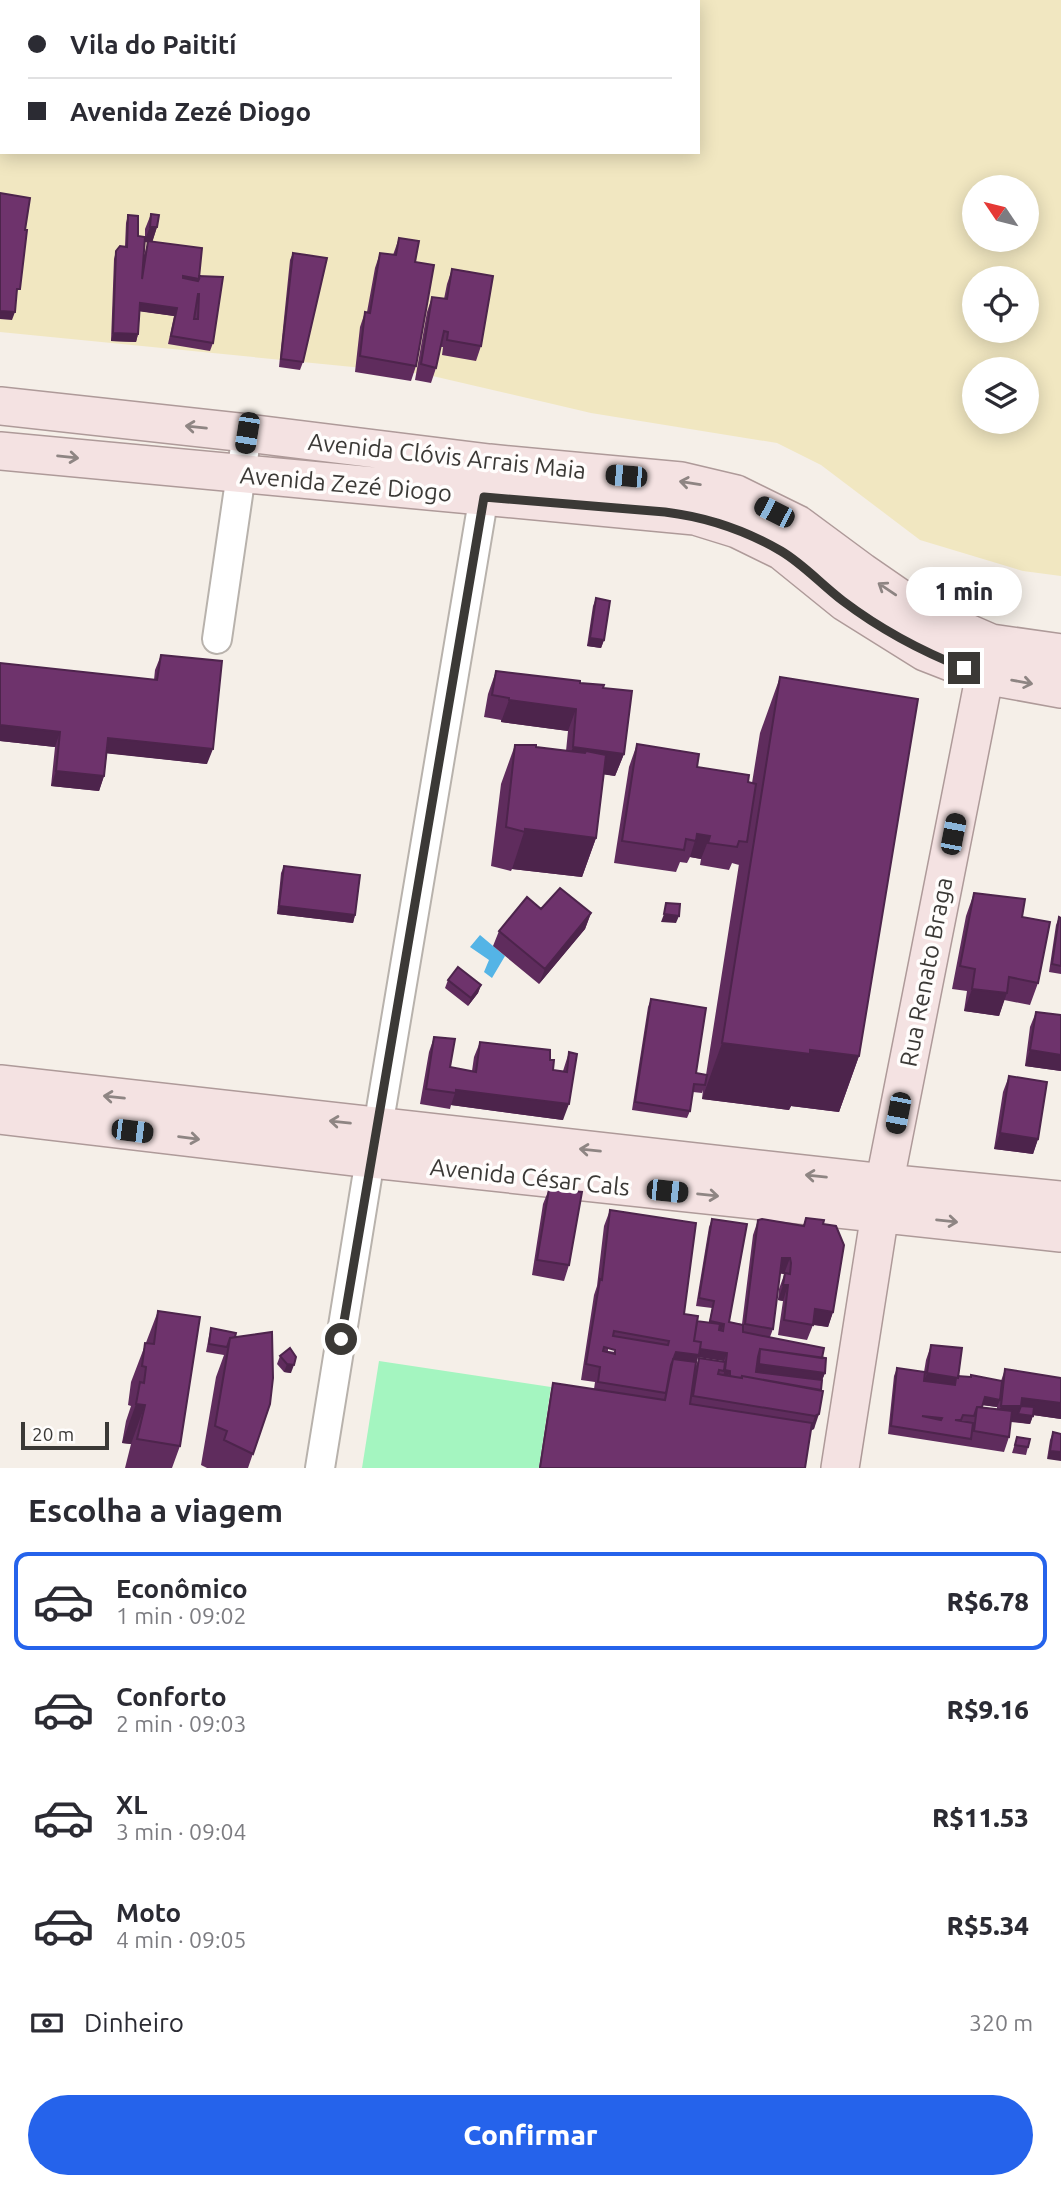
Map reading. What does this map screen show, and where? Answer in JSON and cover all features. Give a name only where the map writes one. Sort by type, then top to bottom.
[{"type":"main road","name":"Avenida Clóvis Arrais Maia","points":[[0,406],[247,433],[486,480]]},
{"type":"main road","name":"Avenida Zezé Diogo","points":[[0,451],[241,475],[486,480],[695,516],[782,551],[845,602],[925,652],[987,659]]},
{"type":"main road","points":[[987,659],[1061,653]]},
{"type":"main road","points":[[987,659],[1061,689]]},
{"type":"main road","name":"Rua Renato Braga","points":[[840,1468],[882,1198],[987,659]]},
{"type":"main road","name":"Avenida César Cals","points":[[0,1084],[374,1143]]},
{"type":"main road","name":"Avenida César Cals","points":[[0,1115],[374,1143],[882,1198],[1061,1233]]},
{"type":"main road","name":"Avenida César Cals","points":[[882,1198],[1061,1200]]},
{"type":"street","points":[[217,639],[247,433]]},
{"type":"street","points":[[320,1468],[486,480]]},
{"type":"green space","points":[[379,1361],[551,1387],[539,1468],[362,1468]]},
{"type":"sand","points":[[700,0],[1061,0],[1061,576],[1023,571],[920,540],[821,465],[777,443],[591,413],[424,374],[0,332],[0,154],[700,154]]},
{"type":"water","points":[[480,935],[505,956],[492,978],[484,972],[489,960],[470,947]]},
{"type":"building","points":[[0,193],[30,198],[15,312],[0,311]]},
{"type":"building","points":[[151,214],[159,215],[157,227],[150,227]]},
{"type":"building","points":[[128,215],[138,216],[138,236],[145,237],[142,279],[148,241],[202,248],[199,276],[223,277],[213,343],[171,336],[177,308],[140,303],[138,334],[113,333],[116,251],[120,246],[127,247]],"holes":[[[183,276],[199,279],[198,281]],[[198,294],[198,319],[194,319]]]},
{"type":"building","points":[[399,238],[419,241],[415,262],[434,265],[416,366],[360,356],[365,312],[370,313],[380,253],[396,255]]},
{"type":"building","points":[[293,253],[327,258],[303,362],[281,359]]},
{"type":"building","points":[[452,269],[493,276],[481,346],[447,340],[448,332],[444,331],[436,368],[421,364],[432,297],[447,299]]},
{"type":"building","points":[[596,598],[610,601],[604,640],[590,638]]},
{"type":"building","points":[[161,655],[222,661],[213,749],[108,738],[104,776],[56,771],[60,732],[0,725],[0,663],[157,680]]},
{"type":"building","points":[[496,671],[580,681],[604,685],[603,688],[632,691],[624,754],[573,747],[576,709],[509,700],[492,695]]},
{"type":"building","points":[[780,677],[918,699],[859,1056],[810,1050],[810,1054],[722,1043]]},
{"type":"building","points":[[637,744],[699,754],[697,767],[749,775],[748,782],[756,784],[747,842],[739,841],[737,847],[708,843],[710,836],[697,834],[696,841],[686,839],[684,850],[622,841]]},
{"type":"building","points":[[515,745],[536,745],[606,755],[596,838],[525,829],[525,832],[506,827]]},
{"type":"building","points":[[284,866],[360,875],[355,915],[279,906]]},
{"type":"building","points":[[560,888],[591,913],[545,969],[499,931],[527,897],[541,909]]},
{"type":"building","points":[[974,893],[1025,899],[1022,917],[1050,922],[1038,983],[1009,977],[1007,993],[972,989],[975,969],[960,966]]},
{"type":"building","points":[[666,903],[680,904],[679,916],[664,914]]},
{"type":"building","points":[[1059,917],[1061,918],[1061,966],[1052,964]]},
{"type":"building","points":[[458,967],[481,985],[471,998],[448,980]]},
{"type":"building","points":[[651,999],[706,1008],[696,1073],[707,1075],[705,1085],[694,1084],[690,1111],[635,1102]]},
{"type":"building","points":[[1036,1012],[1061,1015],[1061,1055],[1030,1050]]},
{"type":"building","points":[[434,1037],[455,1039],[450,1067],[476,1072],[480,1042],[550,1050],[550,1060],[554,1060],[553,1070],[567,1072],[569,1052],[577,1054],[569,1104],[456,1090],[456,1093],[426,1089]]},
{"type":"building","points":[[1009,1076],[1047,1082],[1038,1139],[1000,1133]]},
{"type":"building","points":[[549,1189],[582,1192],[569,1265],[537,1260]]},
{"type":"building","points":[[610,1210],[696,1223],[684,1314],[698,1316],[694,1341],[701,1342],[699,1355],[676,1352],[666,1393],[598,1382],[600,1367],[586,1364],[600,1279],[602,1280]],"holes":[[[614,1331],[669,1341],[668,1345],[613,1336]],[[604,1347],[615,1350],[615,1354],[603,1351]]]},
{"type":"building","points":[[806,1218],[824,1220],[823,1224],[836,1226],[844,1245],[833,1312],[815,1309],[813,1325],[784,1320],[788,1285],[783,1285],[785,1273],[790,1274],[791,1263],[790,1258],[782,1258],[773,1329],[745,1324],[758,1220],[804,1226]]},
{"type":"building","points":[[712,1219],[747,1224],[729,1322],[743,1325],[743,1332],[824,1348],[822,1358],[760,1349],[756,1372],[822,1380],[821,1390],[730,1376],[730,1371],[725,1370],[727,1353],[700,1349],[701,1342],[694,1341],[697,1321],[720,1324],[719,1330],[723,1331],[724,1324],[710,1321],[714,1301],[699,1298]]},
{"type":"building","points":[[158,1311],[200,1317],[180,1446],[137,1439],[145,1405],[136,1404],[140,1382],[144,1383],[146,1367],[142,1366],[145,1343],[154,1344]]},
{"type":"building","points":[[211,1328],[236,1333],[235,1337],[230,1338],[227,1347],[209,1344]]},
{"type":"building","points":[[272,1332],[273,1378],[270,1404],[253,1454],[224,1440],[227,1431],[215,1426],[230,1338]]},
{"type":"building","points":[[931,1345],[962,1348],[958,1378],[927,1373]]},
{"type":"building","points":[[290,1348],[296,1357],[294,1365],[287,1364],[280,1356]]},
{"type":"building","points":[[760,1349],[826,1358],[825,1373],[759,1364]]},
{"type":"building","points":[[699,1358],[725,1362],[724,1371],[719,1370],[718,1374],[823,1391],[819,1414],[815,1416],[693,1396]]},
{"type":"building","points":[[673,1359],[696,1362],[690,1404],[812,1423],[805,1468],[540,1468],[553,1383],[665,1400]]},
{"type":"building","points":[[897,1368],[925,1372],[924,1381],[955,1385],[958,1376],[971,1375],[1002,1381],[1000,1400],[985,1397],[982,1407],[977,1407],[974,1416],[963,1415],[961,1420],[955,1420],[973,1423],[971,1439],[891,1426]]},
{"type":"building","points":[[1005,1369],[1061,1378],[1061,1403],[1022,1398],[1021,1406],[1001,1406]]},
{"type":"building","points":[[1021,1406],[1034,1407],[1033,1416],[1018,1414]]},
{"type":"building","points":[[977,1407],[1012,1411],[1009,1437],[974,1431]]},
{"type":"building","points":[[1053,1432],[1061,1434],[1061,1452],[1050,1451]]},
{"type":"building","points":[[1017,1437],[1030,1439],[1028,1447],[1015,1445]]},
{"type":"route","points":[[341,1339],[484,497],[665,512],[695,516],[737,529],[782,551],[845,602],[890,631],[925,652],[964,668]]}]
